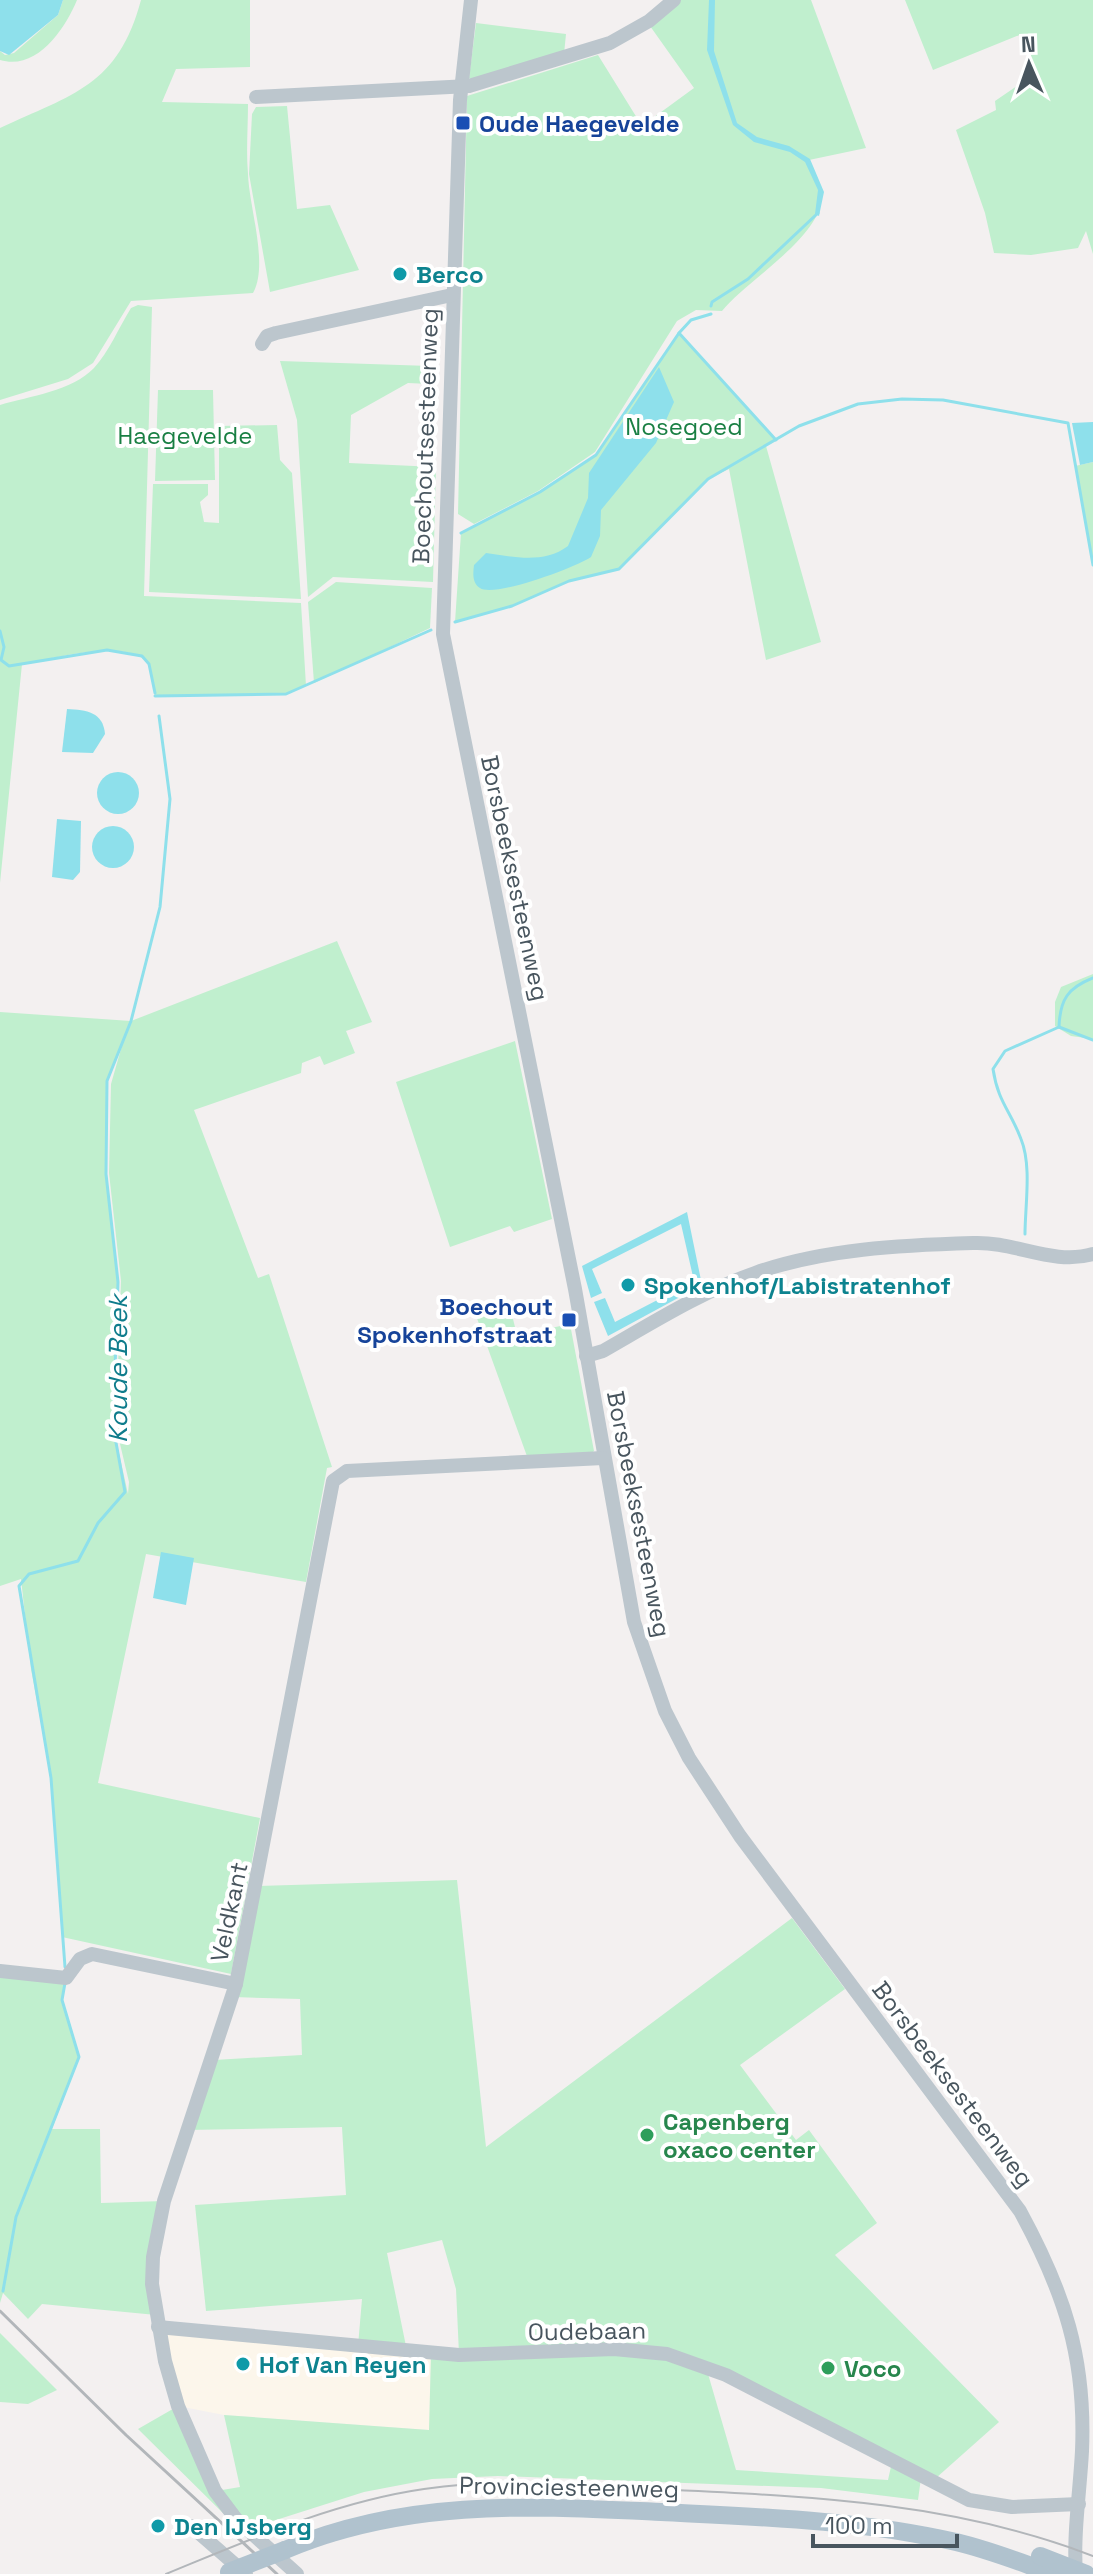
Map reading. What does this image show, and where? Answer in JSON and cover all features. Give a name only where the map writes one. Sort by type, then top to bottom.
[{"type":"main road","name":"Provinciesteenweg","points":[[232,2573],[285,2550],[363,2523],[465,2507],[519,2505],[726,2515],[904,2531],[973,2546],[1054,2574]]},
{"type":"main road","name":"Provinciesteenweg","points":[[726,2515],[819,2515],[903,2522],[970,2535],[1079,2572]]},
{"type":"street","name":"Boechoutsesteenweg","points":[[443,634],[461,87],[471,0]]},
{"type":"street","points":[[256,97],[461,87],[610,43],[649,21],[674,0]]},
{"type":"street","points":[[262,344],[267,336],[276,333],[452,295]]},
{"type":"street","name":"Borsbeeksesteenweg","points":[[443,634],[586,1356],[634,1622],[665,1711],[689,1758],[740,1836],[1020,2211],[1055,2277],[1068,2319],[1082,2401],[1079,2572]]},
{"type":"street","points":[[586,1356],[603,1351],[705,1293],[794,1262],[902,1246],[978,1243],[1005,1244],[1067,1260],[1093,1254]]},
{"type":"street","name":"Veldkant","points":[[297,2574],[223,2504],[178,2406],[158,2327],[152,2284],[158,2222],[236,1984],[333,1481],[347,1471],[603,1458]]},
{"type":"street","points":[[0,1971],[66,1978],[80,1959],[92,1954],[236,1984]]},
{"type":"street","name":"Oudebaan","points":[[158,2327],[459,2355],[614,2349],[667,2354],[726,2375],[969,2500],[1012,2507],[1079,2504]]},
{"type":"street","points":[[191,2526],[232,2573]]},
{"type":"shaded area","points":[[158,2327],[431,2353],[430,2430],[224,2415],[178,2406]]},
{"type":"green space","points":[[63,0],[77,0],[48,45],[26,59],[13,62],[0,60],[0,51],[5,55],[14,53],[58,15]]},
{"type":"green space","points":[[141,0],[250,0],[250,67],[176,69],[162,102],[248,104],[247,165],[259,252],[253,293],[131,301],[93,363],[68,379],[0,400],[0,128],[71,95],[106,69],[120,52]]},
{"type":"green space","points":[[679,0],[811,0],[866,148],[809,160],[821,189],[820,206],[813,222],[784,254],[722,311],[696,310],[677,321],[595,452],[538,491],[474,524],[458,514],[467,96],[598,55],[642,126],[694,88],[650,26]]},
{"type":"green space","points":[[905,0],[1093,0],[1093,254],[1086,231],[1078,248],[1031,255],[994,253],[985,213],[956,130],[996,110],[995,101],[1036,73],[1022,34],[933,70]]},
{"type":"green space","points":[[476,23],[566,34],[564,54],[476,81],[469,78]]},
{"type":"green space","points":[[287,106],[297,209],[330,205],[359,270],[270,292],[249,174],[252,114],[256,107]]},
{"type":"green space","points":[[138,305],[152,307],[144,596],[301,603],[306,686],[286,694],[155,696],[149,664],[139,656],[124,652],[89,652],[22,664],[0,883],[0,405],[50,392],[85,376],[104,355],[131,308]]},
{"type":"green space","name":"Nosegoed","points":[[679,333],[776,440],[766,446],[821,642],[766,660],[729,469],[708,479],[619,569],[569,581],[512,606],[455,622],[461,533],[540,492],[596,455]]},
{"type":"green space","points":[[280,361],[430,366],[429,384],[408,383],[351,415],[349,463],[436,467],[433,582],[333,577],[308,597],[297,420]]},
{"type":"green space","name":"Haegevelde","points":[[158,390],[213,390],[215,480],[155,481]]},
{"type":"green space","points":[[277,425],[280,460],[292,473],[301,599],[149,592],[153,484],[208,484],[208,495],[200,502],[204,522],[219,523],[219,426]]},
{"type":"green space","points":[[1093,462],[1093,565],[1075,466]]},
{"type":"green space","points":[[336,582],[432,588],[430,628],[314,683],[308,602]]},
{"type":"green space","points":[[337,941],[372,1022],[346,1031],[355,1053],[324,1065],[320,1056],[302,1063],[301,1073],[194,1110],[258,1278],[269,1274],[332,1467],[327,1468],[306,1582],[146,1554],[98,1783],[260,1818],[231,1974],[62,1937],[51,1778],[31,1669],[21,1579],[0,1586],[0,1012],[131,1021]],"holes":[[[123,1042],[111,1084],[109,1173],[121,1281],[116,1427],[129,1482],[128,1494],[113,1426],[118,1282],[106,1174],[107,1081]]]},
{"type":"green space","points":[[1093,974],[1093,1039],[1071,1036],[1055,1026],[1055,1002],[1061,987]]},
{"type":"green space","points":[[515,1041],[552,1219],[514,1232],[510,1226],[450,1247],[396,1082]]},
{"type":"green space","points":[[508,1299],[517,1335],[570,1324],[594,1451],[589,1455],[528,1459],[474,1310]]},
{"type":"green space","points":[[457,1880],[486,2147],[792,1918],[845,1989],[740,2065],[796,2140],[809,2130],[877,2223],[835,2255],[999,2422],[936,2478],[921,2478],[918,2500],[821,2488],[498,2476],[432,2479],[364,2492],[251,2528],[231,2521],[138,2429],[178,2406],[216,2491],[240,2487],[224,2415],[429,2430],[431,2353],[459,2354],[456,2289],[442,2240],[387,2253],[407,2351],[358,2346],[362,2299],[206,2311],[195,2205],[346,2195],[342,2127],[187,2130],[214,2060],[302,2055],[300,1999],[233,1997],[258,1886]],"holes":[[[706,2367],[892,2462],[888,2480],[736,2470]]]},
{"type":"green space","points":[[0,1971],[66,1978],[62,2000],[79,2057],[52,2129],[100,2129],[101,2203],[164,2201],[158,2222],[156,2315],[42,2304],[28,2319],[3,2293],[0,2303]]},
{"type":"green space","points":[[0,2333],[57,2390],[28,2404],[0,2402]]},
{"type":"water","points":[[0,0],[63,0],[58,15],[9,55],[0,51]]},
{"type":"water","points":[[709,0],[715,0],[714,51],[737,123],[757,137],[789,146],[810,159],[824,192],[819,216],[815,214],[818,190],[805,162],[790,152],[754,142],[733,125],[707,50]]},
{"type":"water","points":[[659,367],[674,402],[656,443],[601,510],[600,536],[591,557],[518,585],[488,590],[477,586],[474,565],[486,553],[539,557],[559,552],[568,546],[588,498],[589,473]]},
{"type":"water","points":[[1093,422],[1093,462],[1080,465],[1072,423]]},
{"type":"water","points":[[67,709],[93,714],[101,721],[105,734],[93,753],[62,752]]},
{"type":"water","points":[[118,772],[133,778],[139,793],[133,808],[118,814],[103,808],[97,793],[103,778]]},
{"type":"water","points":[[57,819],[81,821],[80,872],[73,880],[52,877]]},
{"type":"water","points":[[113,826],[128,832],[134,847],[128,862],[113,868],[98,862],[92,847],[98,832]]},
{"type":"water","points":[[687,1212],[702,1285],[608,1336],[594,1302],[605,1298],[615,1322],[694,1281],[681,1224],[592,1269],[602,1293],[591,1298],[582,1266]]},
{"type":"water","points":[[161,1552],[194,1558],[186,1605],[153,1598]]},
{"type":"waterway","points":[[711,306],[712,302],[748,279],[818,213]]},
{"type":"waterway","points":[[711,314],[691,320],[679,333],[776,440]]},
{"type":"waterway","points":[[461,533],[540,492],[596,455],[679,333]]},
{"type":"waterway","points":[[455,622],[512,606],[569,581],[619,569],[708,479],[799,426],[858,404],[902,399],[943,400],[1068,423],[1093,565]]},
{"type":"waterway","points":[[155,696],[286,694],[431,630]]},
{"type":"waterway","name":"Koude Beek","points":[[0,631],[4,647],[1,660],[9,666],[107,650],[142,656],[149,664],[155,693]]},
{"type":"waterway","name":"Koude Beek","points":[[65,1967],[51,1778],[19,1586],[29,1574],[78,1561],[98,1523],[125,1492],[113,1426],[118,1282],[106,1174],[107,1081],[131,1021],[160,907],[170,799],[159,716]]},
{"type":"waterway","points":[[1059,1027],[1061,1009],[1067,996],[1077,986],[1093,978]]},
{"type":"waterway","points":[[1059,1027],[1093,1040]]},
{"type":"waterway","points":[[1025,1234],[1027,1174],[1024,1150],[998,1090],[993,1069],[1005,1051],[1059,1027]]},
{"type":"waterway","name":"Koude Beek","points":[[3,2291],[16,2217],[79,2057],[62,2000],[65,1983]]},
{"type":"tram line","points":[[166,2574],[292,2524],[357,2503],[424,2489],[509,2483],[765,2495],[876,2504],[986,2523],[1093,2556]]},
{"type":"railway","points":[[0,2311],[126,2435],[277,2574]]},
{"type":"place","name":"Oude Haegevelde","points":[[463,123]]},
{"type":"place","name":"Berco","points":[[400,274]]},
{"type":"place","name":"Spokenhof/Labistratenhof","points":[[628,1285]]},
{"type":"place","name":"Boechout Spokenhofstraat","points":[[569,1320]]},
{"type":"place","name":"Capenberg oxaco center","points":[[647,2135]]},
{"type":"place","name":"Hof Van Reyen","points":[[243,2364]]},
{"type":"place","name":"Voco","points":[[828,2368]]},
{"type":"place","name":"Den IJsberg","points":[[158,2526]]}]
